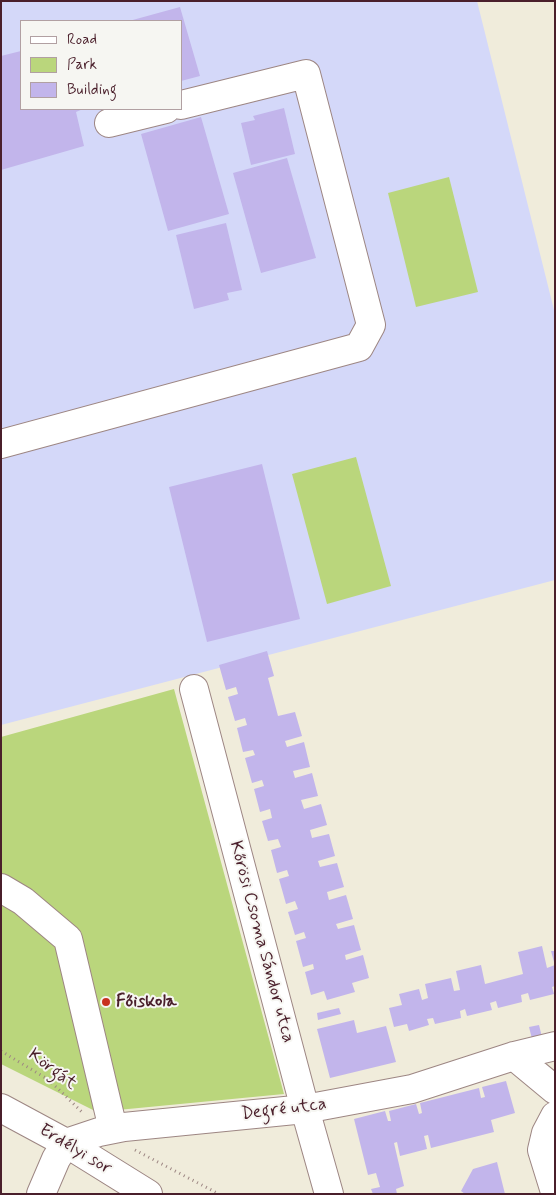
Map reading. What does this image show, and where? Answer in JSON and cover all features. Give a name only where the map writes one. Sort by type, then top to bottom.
[{"type":"street","points":[[1,444],[359,347],[370,325],[306,74],[182,105]]},
{"type":"street","points":[[109,123],[162,110]]},
{"type":"street","name":"Kőrösi Csoma Sándor utca","points":[[194,689],[329,1194]]},
{"type":"street","points":[[1,888],[23,901],[68,939],[113,1129]]},
{"type":"street","name":"Degré utca","points":[[66,1143],[113,1129],[305,1109],[412,1089],[514,1056],[555,1046]]},
{"type":"street","points":[[514,1056],[555,1090]]},
{"type":"street","name":"Erdélyi sor","points":[[1,1108],[66,1143],[148,1194]]},
{"type":"street","points":[[555,1116],[546,1133],[542,1150],[555,1192]]},
{"type":"street","points":[[41,1194],[56,1159],[66,1143]]},
{"type":"path","name":"Körgát","points":[[1,1051],[49,1080],[84,1114]]},
{"type":"path","points":[[141,1154],[219,1194]]},
{"type":"shaded area","points":[[1,1],[477,1],[555,314],[555,580],[1,725]]},
{"type":"green space","points":[[449,177],[478,292],[416,307],[388,193]]},
{"type":"green space","points":[[356,457],[391,586],[327,604],[292,474]]},
{"type":"green space","points":[[174,689],[284,1094],[97,1112],[1,1064],[1,737]]},
{"type":"building","points":[[180,7],[200,76],[182,81],[182,20],[133,20]]},
{"type":"building","points":[[20,51],[20,110],[81,110],[76,112],[84,146],[1,170],[1,56]]},
{"type":"building","points":[[284,108],[295,154],[251,165],[241,123],[255,120],[253,116]]},
{"type":"building","points":[[201,117],[229,214],[168,231],[141,134]]},
{"type":"building","points":[[287,158],[316,258],[261,273],[233,173]]},
{"type":"building","points":[[226,223],[242,290],[227,293],[229,300],[194,309],[176,235]]},
{"type":"building","points":[[262,464],[300,619],[207,642],[169,487]]},
{"type":"building","points":[[267,651],[274,676],[268,678],[278,716],[295,712],[302,736],[285,741],[287,747],[304,742],[310,767],[293,771],[295,778],[312,773],[318,796],[301,800],[304,809],[321,804],[327,825],[310,830],[312,838],[329,834],[335,856],[318,861],[320,867],[337,863],[344,887],[327,892],[329,900],[346,895],[353,919],[336,924],[338,929],[354,925],[361,950],[345,955],[346,960],[363,955],[369,978],[352,983],[355,992],[327,1000],[324,991],[311,995],[305,972],[314,969],[313,964],[303,967],[296,941],[306,938],[304,932],[295,935],[288,912],[298,909],[295,901],[286,904],[279,879],[289,876],[287,870],[277,873],[271,850],[281,847],[278,839],[268,841],[262,821],[272,818],[270,809],[260,812],[254,789],[264,786],[262,780],[252,783],[245,758],[255,755],[253,750],[243,752],[237,728],[247,725],[245,718],[235,721],[228,697],[238,694],[236,687],[226,690],[219,665]]},
{"type":"building","points":[[542,946],[547,968],[555,965],[555,986],[552,987],[554,994],[530,1000],[528,993],[521,995],[522,1002],[498,1008],[496,1001],[490,1003],[492,1010],[467,1016],[465,1009],[460,1011],[461,1018],[435,1024],[433,1018],[427,1019],[429,1025],[409,1031],[407,1024],[394,1027],[389,1008],[402,1005],[399,994],[419,989],[422,1000],[428,998],[425,984],[451,978],[454,991],[460,990],[456,971],[481,965],[485,984],[523,974],[518,952]]},
{"type":"building","points":[[551,951],[555,951],[555,962],[554,962]]},
{"type":"building","points":[[339,1008],[341,1014],[318,1020],[317,1013]]},
{"type":"building","points":[[354,1020],[357,1033],[386,1026],[396,1062],[330,1078],[317,1029]]},
{"type":"building","points":[[539,1025],[543,1041],[533,1043],[529,1027]]},
{"type":"building","points":[[506,1081],[515,1113],[491,1120],[494,1132],[431,1148],[428,1135],[424,1136],[427,1149],[400,1156],[397,1142],[394,1143],[404,1186],[396,1189],[397,1194],[373,1194],[371,1189],[380,1187],[376,1173],[368,1175],[354,1119],[385,1111],[388,1121],[391,1121],[389,1111],[416,1104],[419,1114],[422,1113],[420,1103],[479,1088],[481,1098],[485,1097],[482,1087]]},
{"type":"building","points":[[497,1162],[505,1194],[465,1194],[461,1191],[473,1169]]},
{"type":"place","name":"Főiskola","points":[[106,1002]]}]
